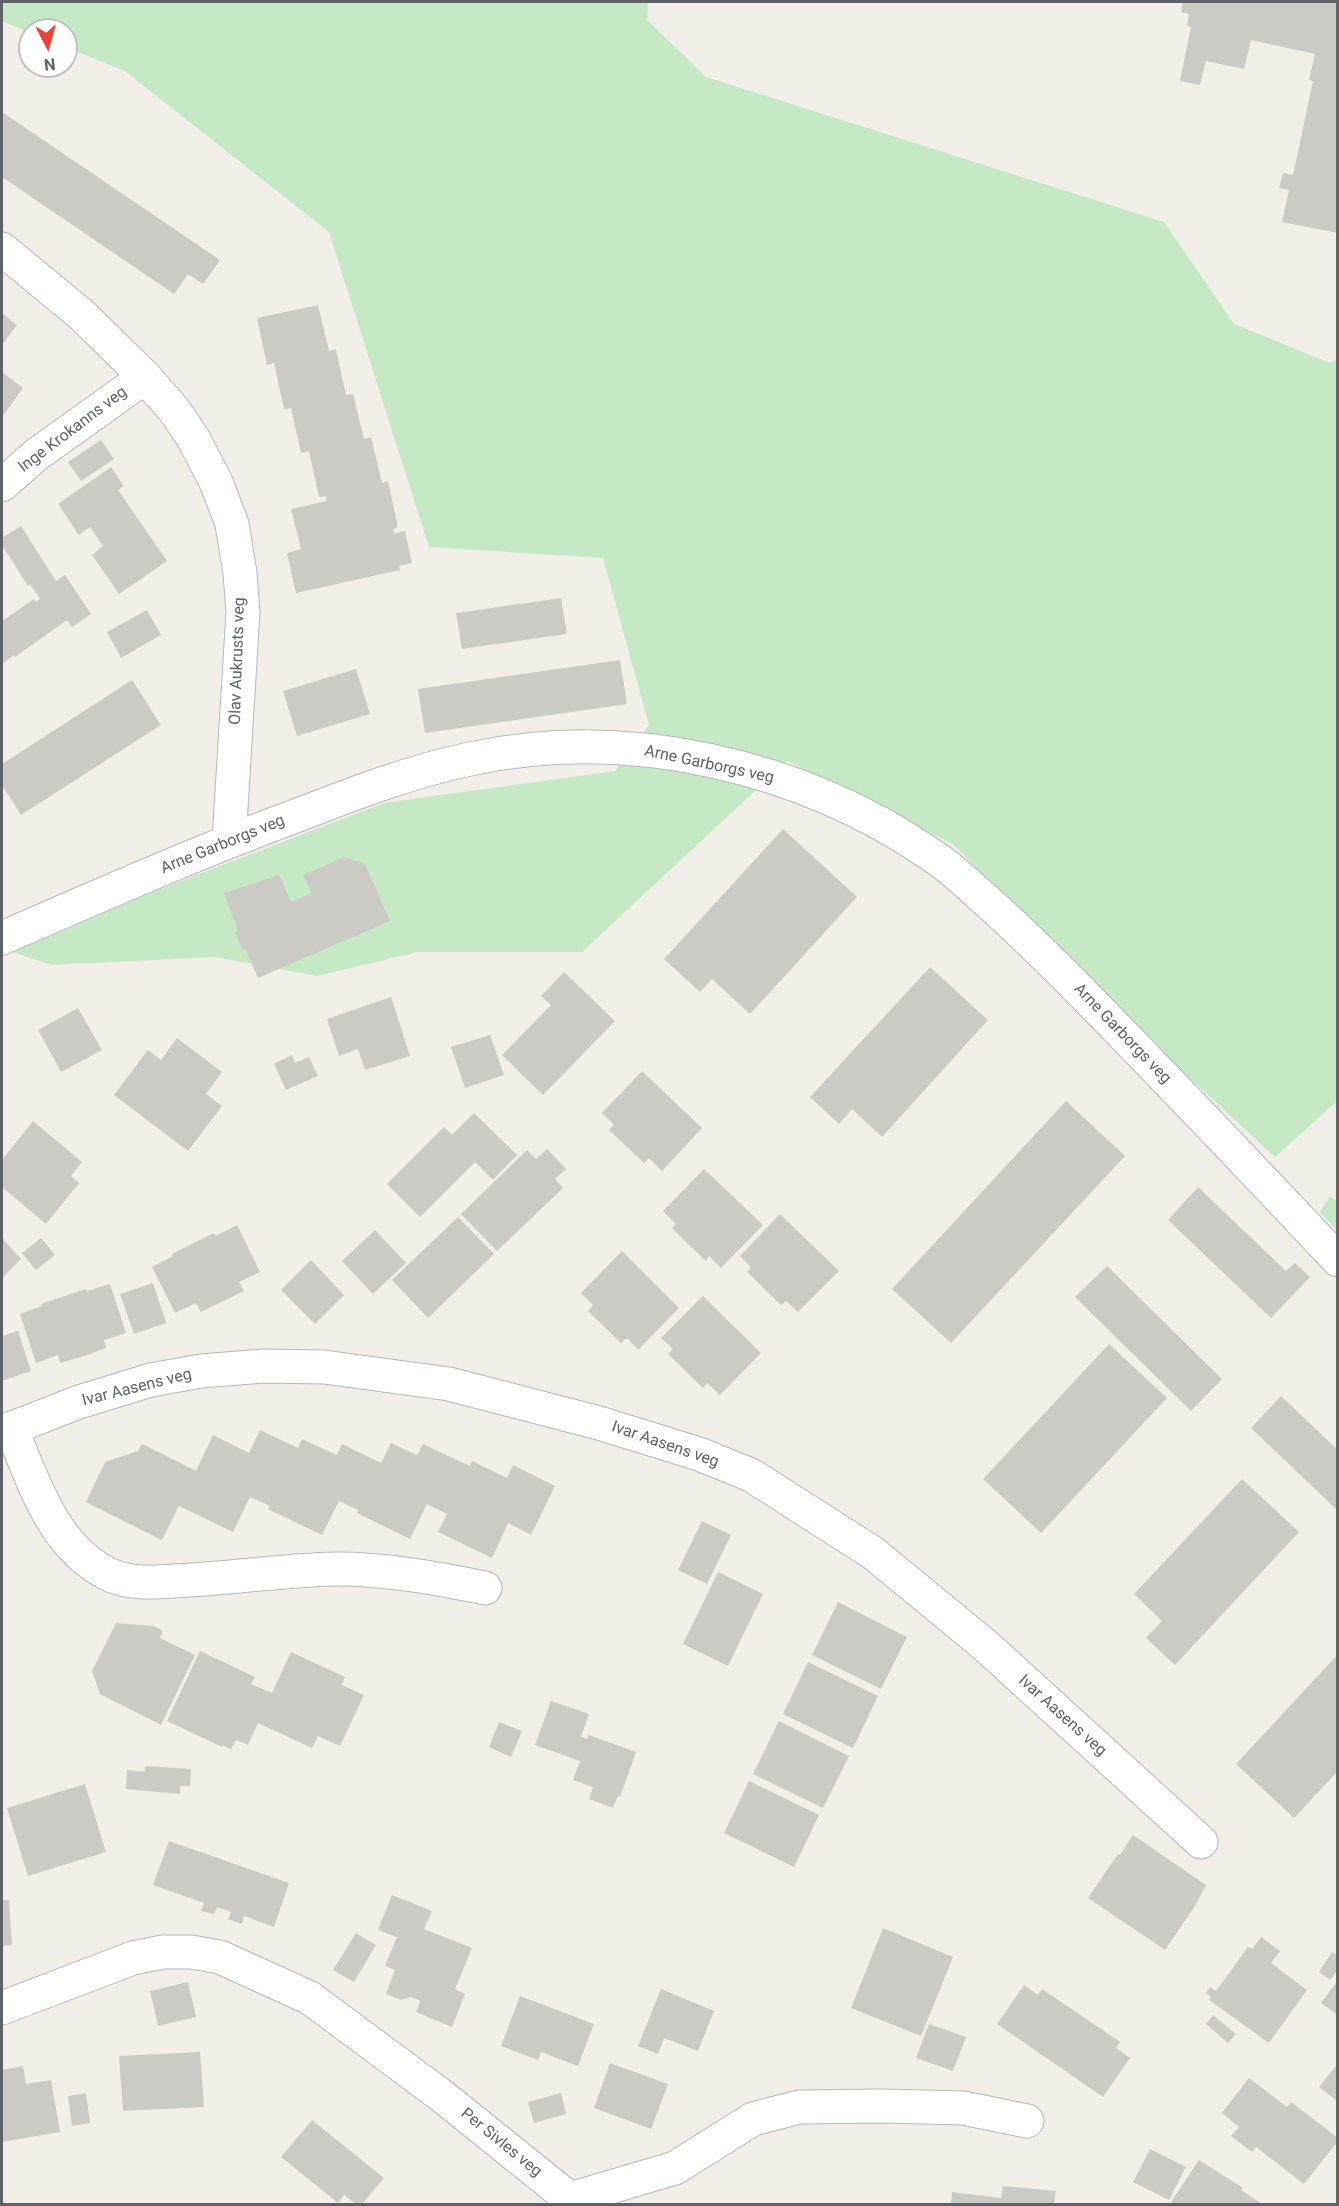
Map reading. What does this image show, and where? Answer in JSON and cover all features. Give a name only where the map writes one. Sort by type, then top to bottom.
[{"type":"street","name":"Olav Aukrusts veg","points":[[2,249],[82,315],[145,377],[174,410],[193,438],[216,482],[232,524],[240,573],[243,612],[229,841]]},
{"type":"street","name":"Inge Krokanns veg","points":[[2,485],[36,456],[145,377]]},
{"type":"street","name":"Arne Garborgs veg","points":[[2,938],[229,841],[406,775],[470,759],[533,748],[572,746],[627,748],[738,768],[804,788],[839,802],[904,836],[937,858],[1003,915],[1200,1113],[1338,1260]]},
{"type":"street","name":"Ivar Aasens veg","points":[[485,1588],[412,1574],[360,1570],[302,1571],[157,1582],[122,1579],[107,1574],[91,1563],[66,1540],[42,1503],[6,1430],[79,1402],[151,1380],[201,1371],[263,1366],[324,1367],[449,1384],[599,1423],[699,1454],[751,1475],[873,1553],[986,1646],[1201,1842]]},
{"type":"street","name":"Per Sivles veg","points":[[2,2008],[133,1958],[163,1952],[191,1952],[220,1957],[310,1998],[442,2096],[573,2202],[675,2168],[753,2119],[800,2107],[963,2108],[1027,2121]]},
{"type":"green space","points":[[2,2],[648,2],[647,20],[706,77],[1164,222],[1234,324],[1330,363],[1337,360],[1337,1101],[1275,1157],[1130,1023],[953,844],[787,761],[582,952],[417,952],[318,976],[215,957],[51,965],[4,949],[384,803],[615,771],[649,725],[603,558],[429,547],[329,232],[125,71],[78,52],[78,18],[18,18],[18,28],[2,21]]},
{"type":"green space","points":[[1330,1196],[1337,1201],[1337,1230],[1320,1212]]},
{"type":"building","points":[[1183,2],[1338,2],[1338,233],[1282,222],[1289,190],[1279,188],[1283,173],[1293,175],[1313,81],[1309,80],[1315,54],[1251,40],[1244,69],[1206,61],[1200,85],[1180,81],[1191,27],[1187,26],[1189,14],[1181,12]]},
{"type":"building","points":[[2,112],[220,260],[203,284],[188,274],[174,294],[2,177]]},
{"type":"building","points":[[318,305],[329,351],[336,349],[346,395],[353,394],[364,439],[371,437],[382,483],[388,481],[398,527],[393,529],[394,534],[405,531],[412,563],[399,566],[400,570],[296,593],[287,553],[301,549],[291,509],[327,501],[326,496],[319,497],[309,451],[301,453],[291,408],[284,409],[274,363],[267,365],[257,318]]},
{"type":"building","points":[[2,313],[17,325],[2,345]]},
{"type":"building","points":[[2,372],[23,388],[2,417]]},
{"type":"building","points":[[101,440],[114,459],[81,481],[68,462]]},
{"type":"building","points":[[111,467],[124,486],[118,490],[167,561],[119,594],[92,555],[103,546],[90,527],[79,535],[58,504]]},
{"type":"building","points":[[21,526],[56,581],[65,575],[91,614],[72,627],[67,620],[2,664],[2,621],[34,599],[36,602],[40,599],[30,584],[28,586],[2,545],[2,538]]},
{"type":"building","points":[[561,598],[567,634],[462,649],[456,613]]},
{"type":"building","points":[[147,610],[161,635],[121,658],[107,632]]},
{"type":"building","points":[[620,660],[627,704],[425,733],[418,689]]},
{"type":"building","points":[[356,669],[370,714],[297,736],[283,691]]},
{"type":"building","points":[[132,680],[161,725],[21,815],[2,785],[2,764]]},
{"type":"building","points":[[783,829],[857,897],[750,1014],[712,979],[700,992],[664,959]]},
{"type":"building","points":[[345,857],[365,864],[390,921],[258,978],[235,932],[238,931],[224,893],[279,875],[291,902],[312,893],[303,875]]},
{"type":"building","points":[[930,967],[988,1020],[882,1137],[852,1109],[839,1124],[810,1097]]},
{"type":"building","points":[[564,972],[615,1021],[543,1095],[502,1055],[551,1005],[541,996]]},
{"type":"building","points":[[391,997],[410,1056],[365,1070],[358,1049],[339,1056],[327,1019]]},
{"type":"building","points":[[78,1008],[102,1050],[61,1072],[38,1030]]},
{"type":"building","points":[[490,1035],[504,1075],[465,1088],[451,1047]]},
{"type":"building","points":[[177,1038],[222,1072],[206,1094],[222,1106],[188,1151],[114,1095],[148,1050],[161,1060]]},
{"type":"building","points":[[292,1055],[295,1063],[309,1057],[318,1076],[286,1090],[274,1064]]},
{"type":"building","points":[[642,1071],[702,1128],[662,1171],[649,1158],[644,1163],[609,1130],[614,1125],[602,1113]]},
{"type":"building","points":[[1066,1101],[1125,1156],[951,1343],[892,1289]]},
{"type":"building","points":[[474,1113],[517,1155],[493,1180],[475,1162],[420,1217],[387,1184],[444,1127],[452,1135]]},
{"type":"building","points":[[33,1121],[82,1162],[71,1176],[79,1183],[46,1224],[2,1187],[2,1160]]},
{"type":"building","points":[[547,1149],[566,1169],[555,1179],[563,1188],[497,1251],[461,1214],[527,1150],[536,1159]]},
{"type":"building","points":[[704,1169],[763,1225],[721,1268],[709,1256],[706,1261],[688,1244],[672,1228],[676,1224],[663,1211]]},
{"type":"building","points":[[1198,1187],[1286,1271],[1295,1263],[1310,1277],[1271,1318],[1168,1220]]},
{"type":"building","points":[[780,1214],[839,1271],[798,1312],[786,1301],[781,1305],[747,1272],[751,1267],[740,1256]]},
{"type":"building","points":[[458,1217],[494,1254],[428,1318],[392,1280]]},
{"type":"building","points":[[237,1225],[260,1272],[239,1282],[244,1291],[201,1312],[196,1303],[175,1313],[152,1267],[214,1233],[216,1236]]},
{"type":"building","points":[[375,1230],[406,1263],[373,1294],[342,1261]]},
{"type":"building","points":[[2,1238],[21,1259],[2,1278]]},
{"type":"building","points":[[41,1238],[55,1255],[36,1270],[22,1253]]},
{"type":"building","points":[[622,1251],[679,1308],[638,1350],[627,1338],[621,1343],[588,1311],[593,1305],[581,1293]]},
{"type":"building","points":[[311,1260],[344,1295],[315,1324],[281,1290]]},
{"type":"building","points":[[1107,1266],[1222,1379],[1191,1411],[1075,1297]]},
{"type":"building","points":[[153,1283],[166,1323],[134,1334],[120,1294]]},
{"type":"building","points":[[110,1284],[126,1333],[104,1340],[106,1348],[84,1356],[60,1363],[58,1355],[36,1363],[20,1314],[42,1306],[41,1304],[86,1289],[87,1291]]},
{"type":"building","points":[[703,1296],[761,1353],[720,1395],[707,1383],[703,1388],[668,1354],[673,1349],[661,1338]]},
{"type":"building","points":[[18,1331],[31,1371],[2,1381],[2,1336]]},
{"type":"building","points":[[1109,1344],[1167,1398],[1041,1533],[983,1479]]},
{"type":"building","points":[[1281,1396],[1338,1450],[1338,1511],[1251,1428]]},
{"type":"building","points":[[260,1430],[298,1448],[302,1439],[337,1455],[342,1444],[381,1463],[391,1443],[417,1455],[423,1444],[470,1466],[472,1461],[507,1478],[513,1465],[555,1486],[531,1535],[508,1523],[492,1558],[438,1532],[447,1514],[427,1504],[410,1539],[357,1513],[358,1510],[339,1501],[322,1535],[268,1509],[270,1506],[250,1497],[233,1532],[179,1506],[162,1540],[86,1502],[105,1462],[138,1451],[142,1444],[196,1471],[213,1435],[249,1453]]},
{"type":"building","points":[[1242,1479],[1299,1532],[1175,1665],[1146,1638],[1162,1621],[1134,1594]]},
{"type":"building","points":[[702,1521],[731,1535],[707,1584],[678,1570]]},
{"type":"building","points":[[718,1572],[763,1594],[728,1666],[683,1644]]},
{"type":"building","points":[[838,1602],[907,1637],[881,1689],[812,1655]]},
{"type":"building","points":[[116,1623],[154,1626],[163,1631],[160,1638],[195,1655],[161,1725],[100,1694],[92,1671]]},
{"type":"building","points":[[200,1651],[255,1677],[251,1684],[272,1693],[291,1652],[345,1677],[342,1685],[364,1695],[340,1746],[318,1736],[312,1748],[258,1723],[248,1745],[236,1740],[231,1749],[222,1745],[222,1747],[167,1721]]},
{"type":"building","points":[[1338,1654],[1338,1771],[1294,1818],[1236,1764]]},
{"type":"building","points":[[808,1662],[878,1696],[853,1748],[783,1714]]},
{"type":"building","points":[[551,1701],[589,1714],[581,1737],[587,1739],[589,1735],[636,1752],[620,1797],[618,1796],[613,1808],[589,1799],[593,1787],[573,1780],[580,1761],[535,1745]]},
{"type":"building","points":[[779,1721],[849,1756],[823,1808],[753,1774]]},
{"type":"building","points":[[499,1722],[522,1731],[511,1757],[489,1747]]},
{"type":"building","points":[[145,1766],[191,1769],[190,1786],[180,1786],[180,1794],[126,1789],[127,1770],[145,1772]]},
{"type":"building","points":[[749,1781],[819,1815],[794,1867],[724,1833]]},
{"type":"building","points":[[85,1784],[106,1852],[28,1876],[7,1808]]},
{"type":"building","points":[[1133,1835],[1206,1885],[1195,1906],[1165,1950],[1088,1898]]},
{"type":"building","points":[[169,1841],[289,1883],[274,1927],[244,1916],[242,1924],[228,1919],[231,1912],[217,1907],[214,1914],[201,1911],[204,1903],[153,1885]]},
{"type":"building","points":[[392,1895],[432,1911],[424,1929],[472,1948],[455,1989],[465,1994],[452,2027],[416,2012],[420,2001],[411,1997],[401,2000],[386,1994],[395,1970],[385,1966],[397,1937],[378,1930]]},
{"type":"building","points":[[2,1900],[9,1900],[12,1945],[2,1946]]},
{"type":"building","points":[[883,1928],[953,1957],[921,2036],[851,2008]]},
{"type":"building","points":[[356,1933],[376,1945],[354,1982],[333,1970]]},
{"type":"building","points":[[1261,1937],[1280,1951],[1271,1963],[1307,1990],[1269,2043],[1209,2000],[1211,1997],[1206,1993],[1210,1987],[1216,1991],[1248,1947],[1252,1949]]},
{"type":"building","points":[[1332,1952],[1338,1956],[1338,1969],[1330,1980],[1319,1972]]},
{"type":"building","points":[[1338,1980],[1338,2015],[1321,2003]]},
{"type":"building","points":[[188,1982],[196,2017],[158,2026],[150,1991]]},
{"type":"building","points":[[1024,1985],[1038,1995],[1042,1989],[1120,2042],[1116,2048],[1130,2058],[1103,2097],[997,2024]]},
{"type":"building","points":[[661,1989],[714,2011],[698,2051],[664,2038],[658,2054],[638,2046]]},
{"type":"building","points":[[520,1996],[594,2024],[578,2066],[541,2052],[538,2060],[501,2046]]},
{"type":"building","points":[[1213,2015],[1236,2034],[1228,2043],[1206,2024]]},
{"type":"building","points":[[929,2024],[966,2037],[953,2071],[916,2058]]},
{"type":"building","points":[[200,2052],[204,2107],[123,2111],[119,2056]]},
{"type":"building","points":[[610,2063],[668,2084],[651,2129],[594,2108]]},
{"type":"building","points":[[1338,2063],[1338,2102],[1319,2087]]},
{"type":"building","points":[[23,2066],[26,2084],[51,2080],[60,2132],[2,2142],[2,2070]]},
{"type":"building","points":[[1249,2078],[1287,2107],[1291,2102],[1338,2138],[1304,2184],[1256,2147],[1252,2152],[1231,2136],[1239,2127],[1222,2113]]},
{"type":"building","points":[[86,2093],[90,2123],[72,2126],[68,2096]]},
{"type":"building","points":[[561,2093],[566,2114],[534,2123],[528,2102]]},
{"type":"building","points":[[312,2120],[384,2178],[362,2204],[356,2204],[344,2195],[338,2203],[281,2157]]},
{"type":"building","points":[[1150,2149],[1186,2167],[1169,2200],[1133,2182]]},
{"type":"building","points":[[1199,2160],[1243,2188],[1241,2190],[1262,2204],[1175,2204],[1171,2202]]},
{"type":"building","points":[[1003,2186],[1056,2191],[1054,2204],[951,2204],[952,2192],[1001,2198]]}]
